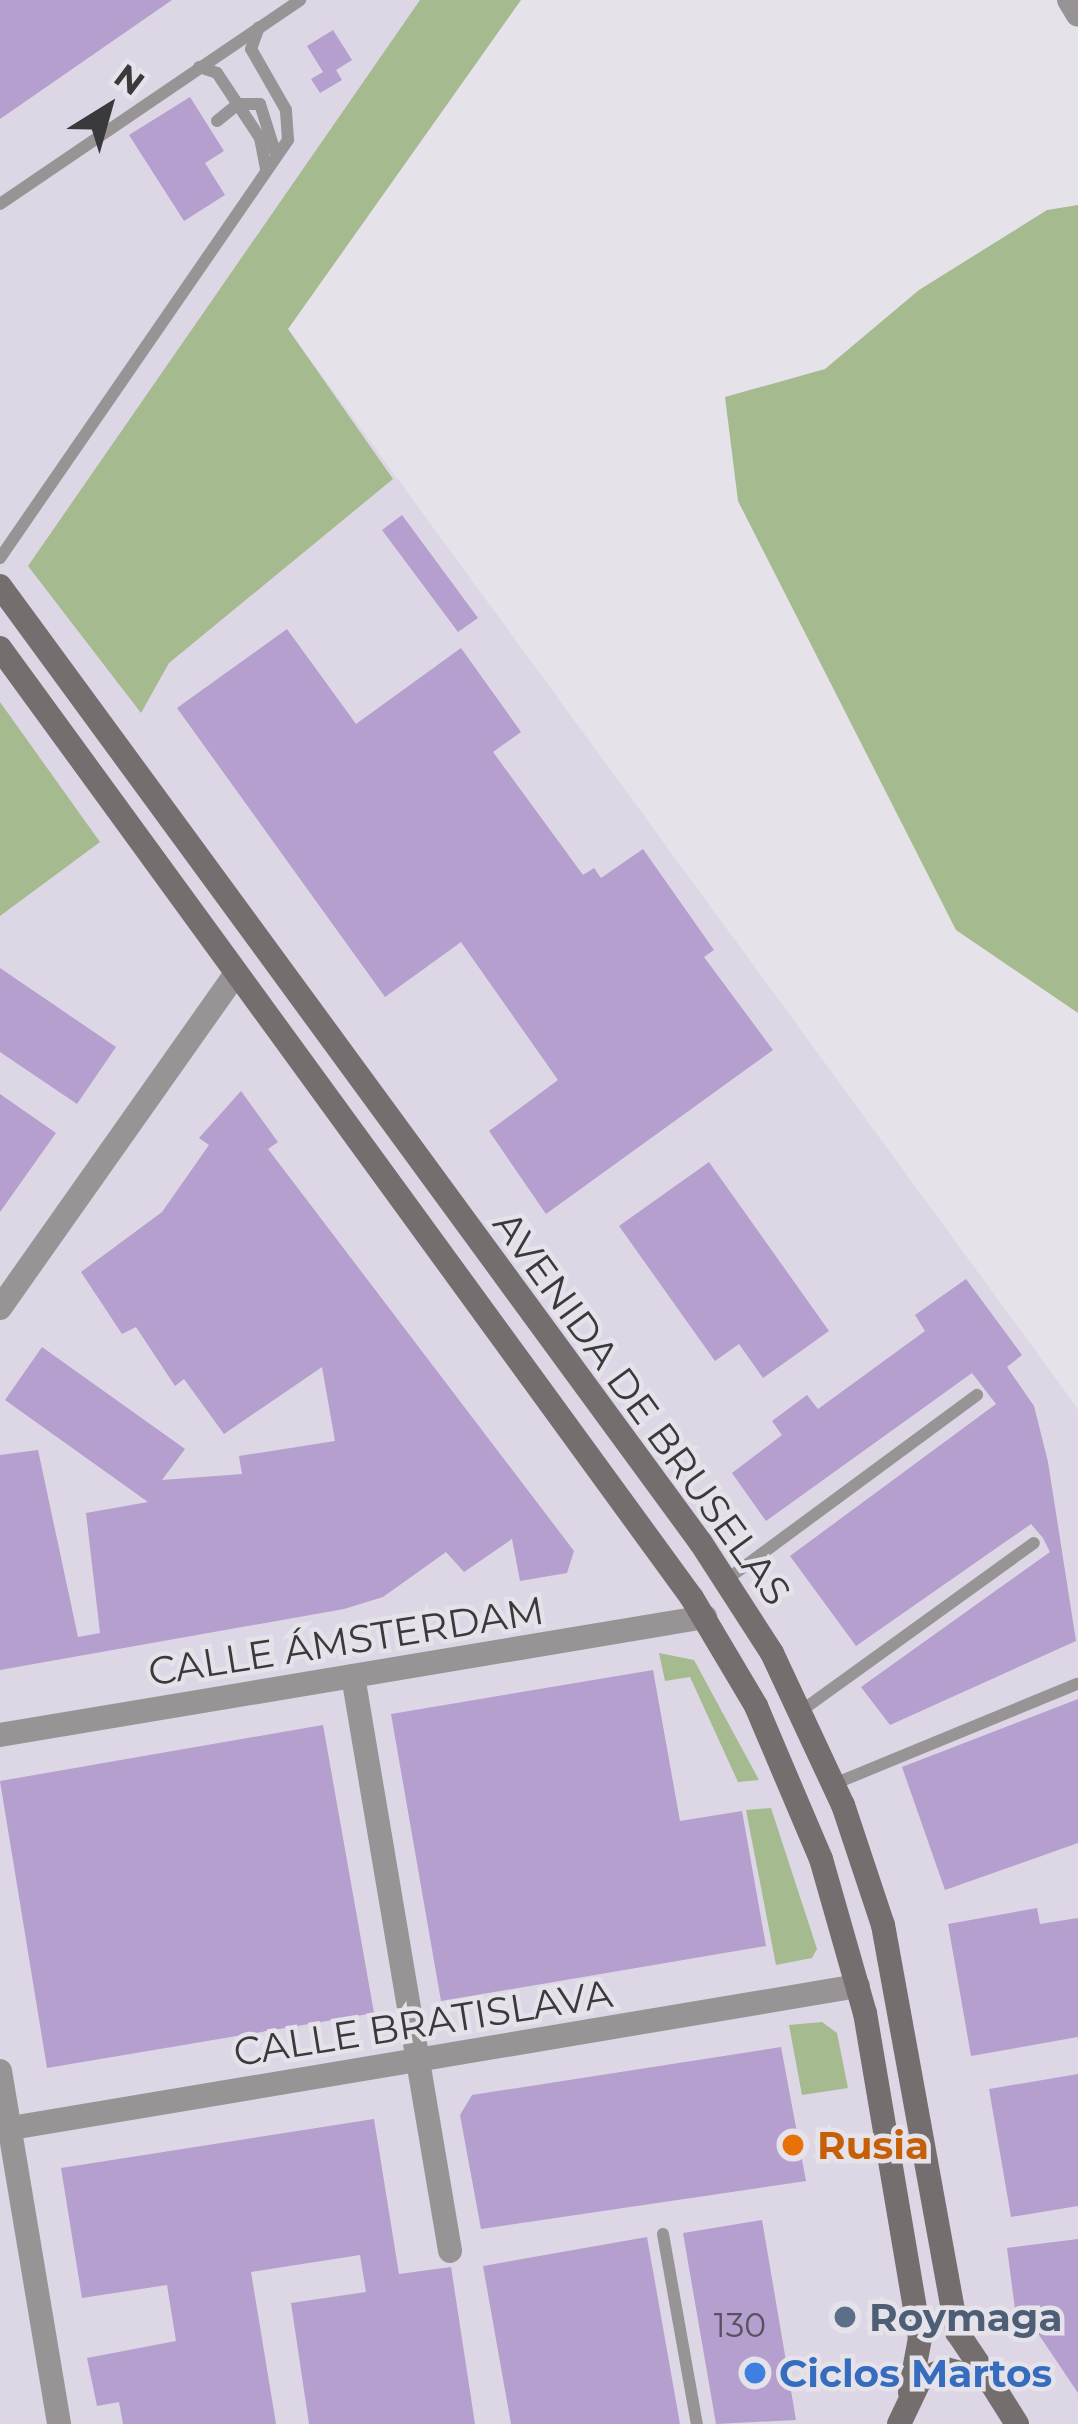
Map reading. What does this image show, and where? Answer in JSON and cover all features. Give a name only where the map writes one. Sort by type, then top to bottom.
[{"type":"main road","name":"AVENIDA DE BRUSELAS","points":[[0,586],[732,1590],[801,1711],[834,1784],[897,1978],[957,2332],[1017,2424]]},
{"type":"main road","name":"AVENIDA DE BRUSELAS","points":[[0,648],[705,1617],[790,1780],[858,1986],[920,2338],[899,2424]]},
{"type":"main road","points":[[236,973],[265,949]]},
{"type":"main road","points":[[705,1617],[732,1590]]},
{"type":"main road","points":[[858,1986],[897,1978]]},
{"type":"main road","points":[[910,2392],[946,2368],[990,2381]]},
{"type":"street","points":[[1069,0],[1078,15]]},
{"type":"street","points":[[0,1308],[236,973]]},
{"type":"street","name":"CALLE ÁMSTERDAM","points":[[0,1735],[705,1617]]},
{"type":"street","points":[[353,1676],[450,2251]]},
{"type":"street","name":"CALLE BRATISLAVA","points":[[5,2129],[858,1986]]},
{"type":"street","points":[[0,2071],[5,2129],[58,2424]]},
{"type":"lane","points":[[0,204],[300,0]]},
{"type":"lane","points":[[0,558],[276,155],[290,126],[251,49],[259,27]]},
{"type":"lane","points":[[198,68],[217,73],[238,104],[260,137],[266,170]]},
{"type":"lane","points":[[217,121],[238,104],[260,104],[276,155]]},
{"type":"lane","points":[[732,1590],[977,1395]]},
{"type":"lane","points":[[801,1711],[1034,1543]]},
{"type":"lane","points":[[834,1784],[1077,1684]]},
{"type":"lane","points":[[663,2234],[697,2424]]},
{"type":"shaded area","points":[[0,0],[521,0],[288,329],[1078,1409],[1078,2424],[0,2424]]},
{"type":"green space","points":[[420,0],[521,0],[288,329],[393,479],[169,663],[141,713],[28,566]]},
{"type":"green space","points":[[1078,205],[1078,1013],[956,930],[738,501],[725,397],[825,369],[919,290],[1047,210]]},
{"type":"green space","points":[[0,702],[100,842],[0,916]]},
{"type":"green space","points":[[659,1653],[694,1660],[759,1780],[738,1782],[690,1677],[665,1681]]},
{"type":"green space","points":[[771,1808],[817,1949],[812,1958],[776,1965],[746,1810]]},
{"type":"green space","points":[[822,2022],[837,2033],[848,2088],[802,2095],[789,2025]]},
{"type":"building","points":[[0,0],[172,0],[0,119]]},
{"type":"building","points":[[333,30],[352,60],[336,70],[342,80],[320,93],[311,79],[323,72],[307,46]]},
{"type":"building","points":[[190,97],[224,151],[205,163],[225,195],[184,221],[129,135]]},
{"type":"building","points":[[402,515],[478,618],[458,632],[382,530]]},
{"type":"building","points":[[287,629],[356,724],[461,648],[521,732],[493,752],[583,875],[594,868],[601,878],[643,849],[714,950],[704,957],[773,1050],[546,1214],[489,1131],[558,1080],[461,942],[385,997],[177,708]]},
{"type":"building","points":[[0,968],[116,1047],[77,1104],[0,1052]]},
{"type":"building","points":[[241,1091],[278,1142],[268,1149],[574,1551],[567,1573],[520,1581],[512,1539],[464,1572],[446,1552],[383,1597],[344,1609],[0,1670],[0,1455],[38,1450],[78,1637],[100,1633],[86,1513],[148,1502],[5,1400],[42,1347],[185,1449],[162,1480],[242,1474],[239,1456],[335,1441],[322,1367],[224,1434],[184,1379],[175,1386],[136,1327],[122,1334],[81,1272],[162,1212],[209,1145],[199,1138]]},
{"type":"building","points":[[0,1094],[56,1133],[0,1212]]},
{"type":"building","points":[[709,1162],[829,1331],[763,1378],[739,1344],[715,1361],[619,1226]]},
{"type":"building","points":[[966,1279],[1022,1355],[1007,1367],[1034,1406],[1048,1462],[1076,1641],[890,1725],[861,1687],[1050,1552],[1043,1538],[1031,1524],[856,1646],[790,1556],[996,1404],[972,1373],[766,1521],[732,1473],[782,1435],[772,1421],[807,1395],[818,1409],[925,1331],[915,1315]]},
{"type":"building","points":[[653,1670],[680,1821],[742,1811],[766,1946],[441,2001],[391,1714]]},
{"type":"building","points":[[1078,1699],[1078,1843],[945,1890],[902,1767]]},
{"type":"building","points":[[323,1725],[374,2013],[47,2068],[0,1781]]},
{"type":"building","points":[[1037,1908],[1040,1924],[1078,1918],[1078,2037],[971,2056],[948,1924]]},
{"type":"building","points":[[781,2047],[806,2181],[481,2229],[460,2115],[472,2095]]},
{"type":"building","points":[[1078,2074],[1078,2206],[1011,2217],[989,2089]]},
{"type":"building","points":[[374,2119],[399,2274],[451,2267],[475,2424],[309,2424],[291,2303],[366,2292],[360,2255],[251,2272],[276,2424],[123,2424],[119,2402],[97,2406],[87,2358],[176,2341],[167,2285],[82,2298],[61,2168]]},
{"type":"building","points":[[762,2220],[796,2420],[716,2424],[683,2233]]},
{"type":"building","points":[[647,2237],[680,2424],[511,2424],[483,2266]]},
{"type":"building","points":[[1078,2239],[1078,2393],[1029,2320],[1016,2317],[1007,2248]]},
{"type":"place","name":"Rusia","points":[[793,2145]]},
{"type":"place","name":"Roymaga","points":[[845,2317]]},
{"type":"place","name":"Ciclos Martos","points":[[755,2373]]}]
